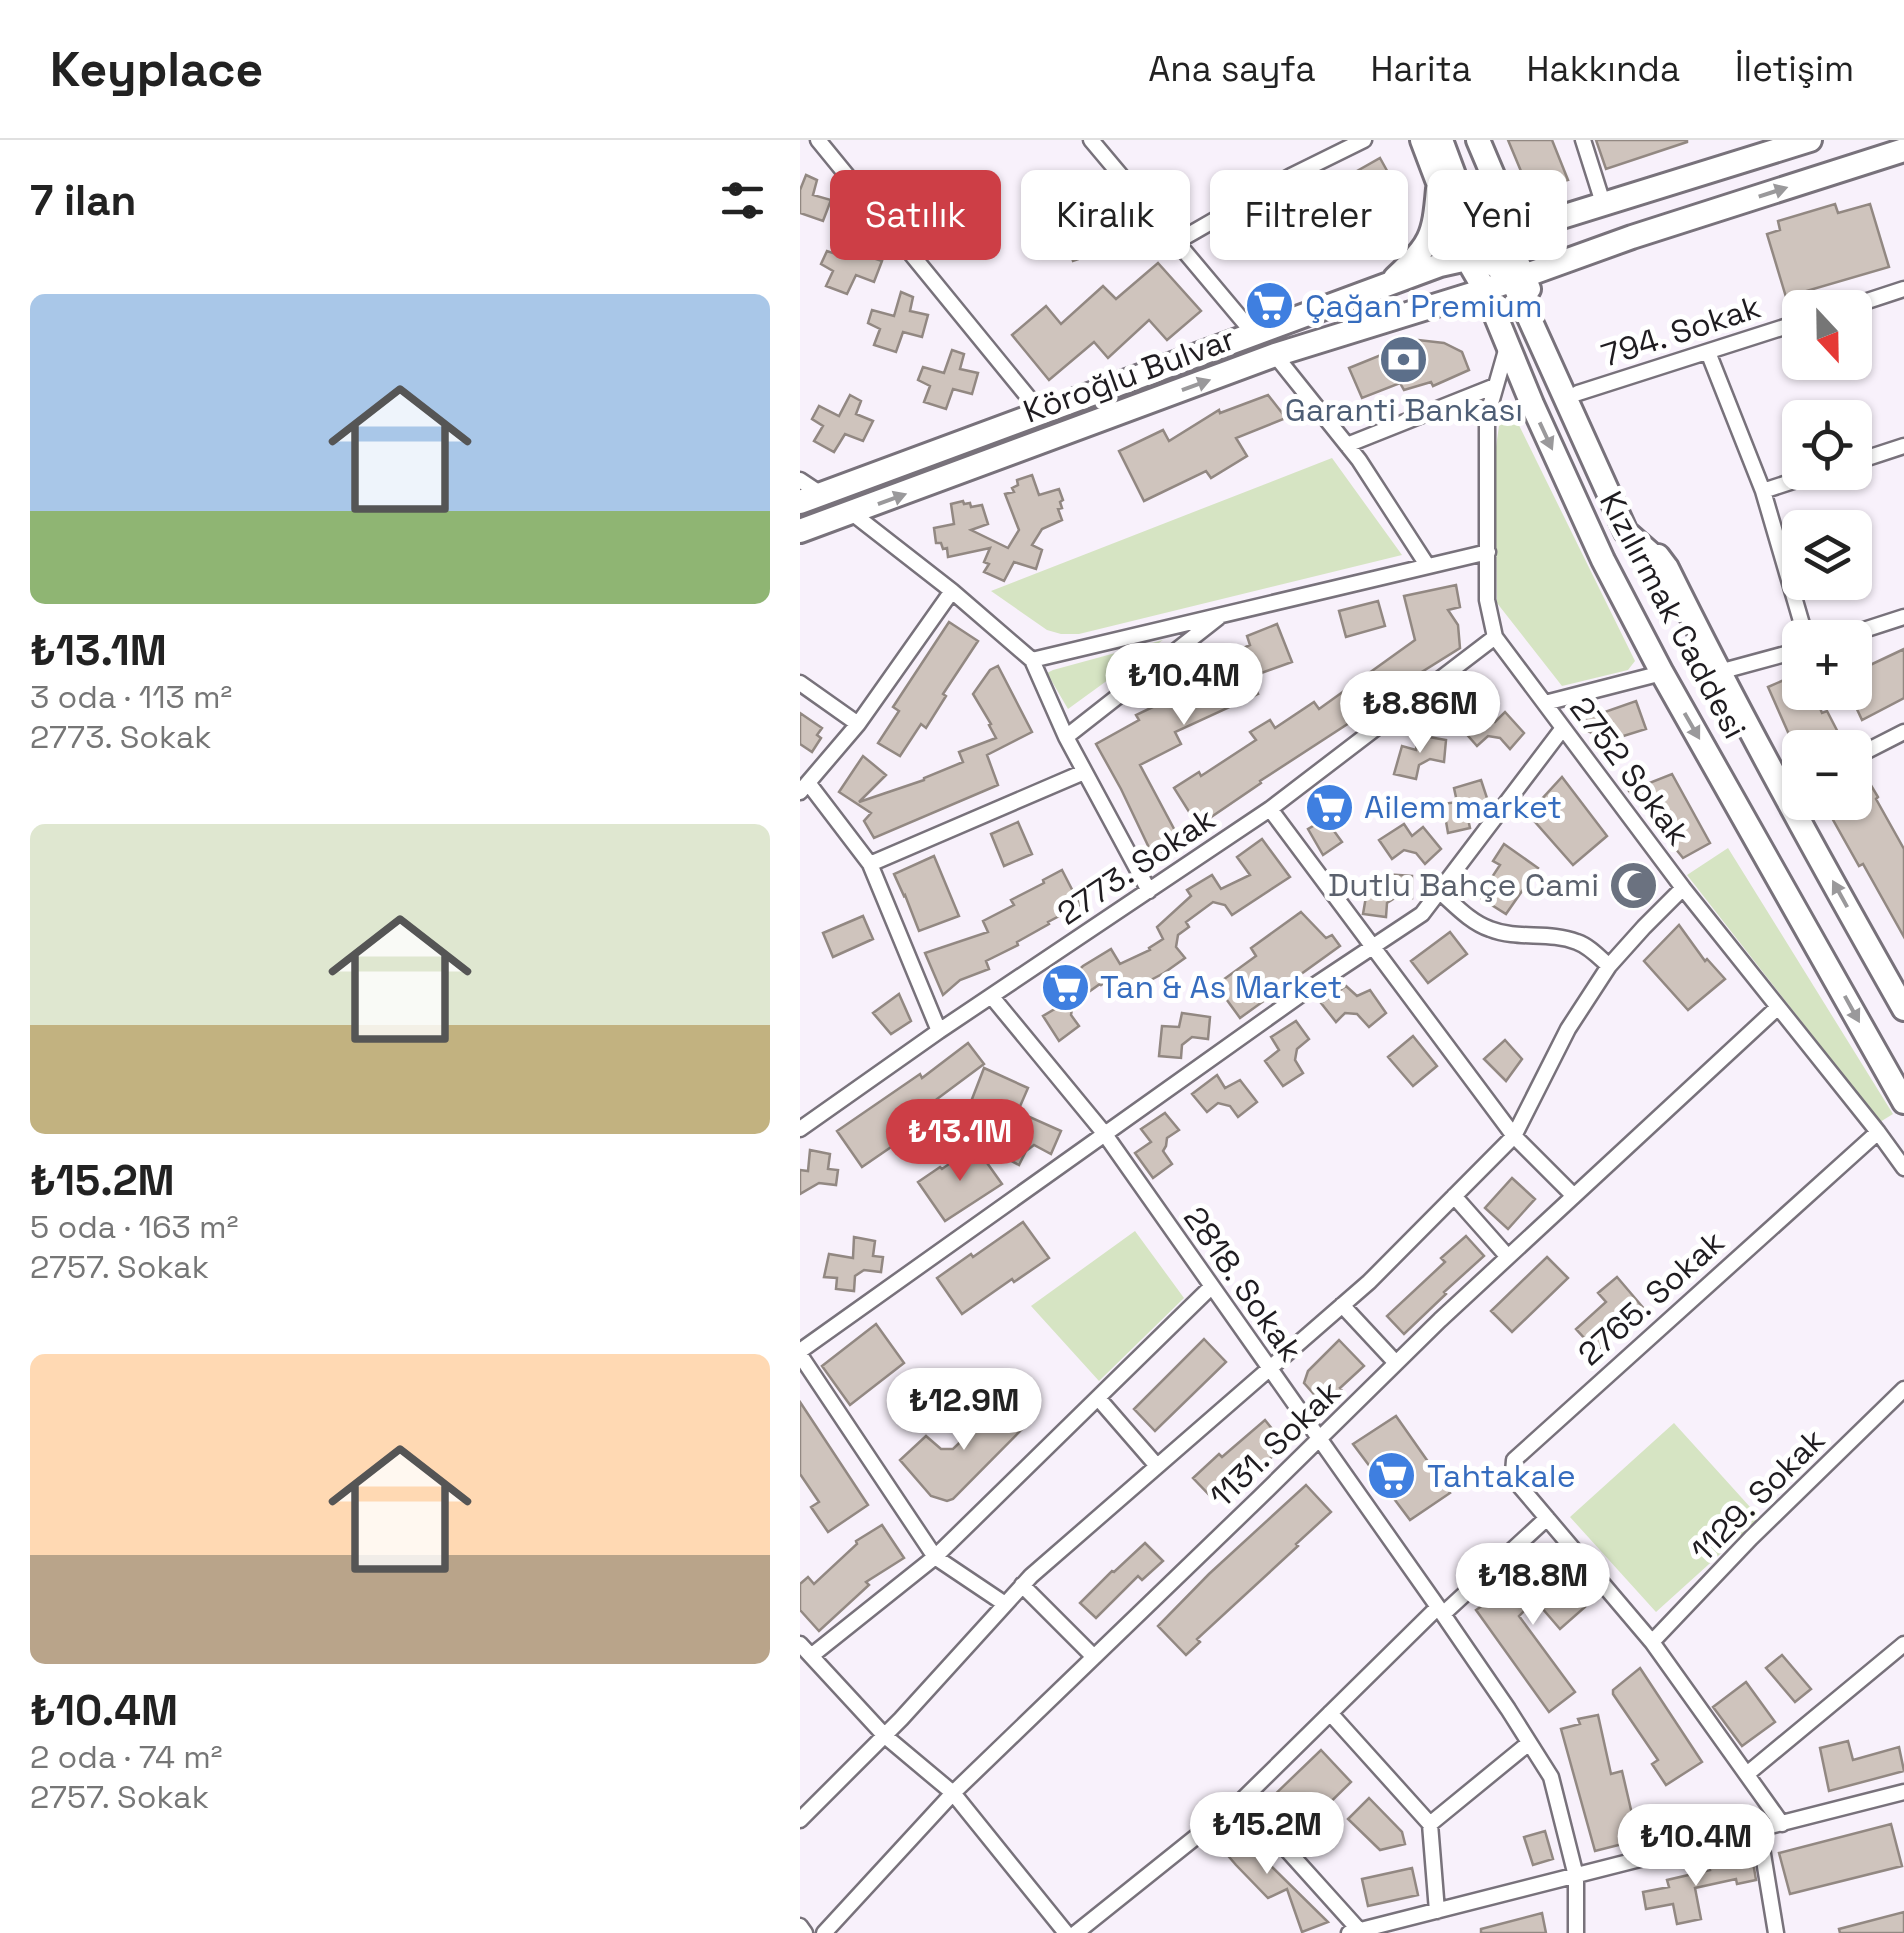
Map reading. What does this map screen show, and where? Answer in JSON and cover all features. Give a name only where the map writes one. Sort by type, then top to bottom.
[{"type":"main road","name":"Kızılırmak Caddesi","points":[[1422,140],[1433,170]]},
{"type":"main road","points":[[1441,140],[1452,170]]},
{"type":"main road","name":"Kızılırmak Caddesi","points":[[1478,140],[1491,170]]},
{"type":"main road","name":"Köroğlu Bulvar","points":[[1567,215],[1810,140]]},
{"type":"main road","name":"Köroğlu Bulvar","points":[[800,532],[1275,355],[1485,290],[1517,272],[1548,268],[1650,231],[1904,150]]},
{"type":"main road","points":[[1390,282],[1416,259],[1428,241]]},
{"type":"main road","name":"Köroğlu Bulvar","points":[[810,498],[1450,260]]},
{"type":"main road","name":"Kızılırmak Caddesi","points":[[1474,260],[1507,346],[1603,560],[1904,1102]]},
{"type":"main road","points":[[1488,260],[1517,272],[1626,532],[1667,568]]},
{"type":"main road","name":"Kızılırmak Caddesi","points":[[1517,260],[1517,272],[1644,537],[1667,568],[1719,672],[1782,773]]},
{"type":"main road","name":"Kızılırmak Caddesi","points":[[1808,820],[1904,1010]]},
{"type":"street","points":[[818,140],[1042,414]]},
{"type":"street","points":[[1091,140],[1117,170]]},
{"type":"street","points":[[1190,235],[1291,176],[1364,140]]},
{"type":"street","points":[[1583,140],[1603,202]]},
{"type":"street","points":[[1190,257],[1254,334]]},
{"type":"street","points":[[1872,299],[1904,289]]},
{"type":"street","name":"794. Sokak","points":[[1578,393],[1782,328]]},
{"type":"street","name":"2752 Sokak","points":[[1507,346],[1486,417],[1486,600],[1495,637],[1683,888],[1904,1168]]},
{"type":"street","points":[[1708,352],[1764,491],[1801,620]]},
{"type":"street","points":[[1275,355],[1346,445],[1427,564]]},
{"type":"street","points":[[1346,445],[1496,386]]},
{"type":"street","points":[[1872,456],[1904,446]]},
{"type":"street","points":[[800,480],[810,498]]},
{"type":"street","points":[[1764,491],[1782,485]]},
{"type":"street","points":[[852,513],[1032,660],[1084,772],[1149,891]]},
{"type":"street","points":[[1032,660],[1488,552]]},
{"type":"street","points":[[940,1032],[870,864],[804,788],[858,724],[952,591]]},
{"type":"street","points":[[1066,736],[1224,613]]},
{"type":"street","points":[[1872,627],[1904,617]]},
{"type":"street","name":"2773. Sokak","points":[[800,1129],[1270,809],[1495,637]]},
{"type":"street","points":[[1719,672],[1782,655]]},
{"type":"street","points":[[1545,703],[1662,672]]},
{"type":"street","points":[[800,684],[858,724]]},
{"type":"street","points":[[1006,1604],[935,1557],[800,1353],[1104,1133],[1422,914],[1563,728]]},
{"type":"street","points":[[1872,748],[1904,732]]},
{"type":"street","points":[[870,864],[1084,772]]},
{"type":"street","points":[[1270,809],[1514,1136],[1574,1196]]},
{"type":"street","points":[[800,1820],[884,1736],[1022,1585],[1368,1282],[1514,1136],[1568,1029],[1608,966],[1683,888]]},
{"type":"street","points":[[1440,891],[1464,914],[1489,929],[1578,942],[1608,966]]},
{"type":"street","name":"2818. Sokak","points":[[992,997],[1104,1133],[1441,1611],[1551,1777],[1576,1876],[1576,1933]]},
{"type":"street","name":"1131. Sokak","points":[[824,1933],[953,1793],[1396,1363],[1777,1008]]},
{"type":"street","name":"2765. Sokak","points":[[1548,1518],[1518,1484],[1513,1473],[1514,1460],[1878,1132]]},
{"type":"street","points":[[1454,1196],[1508,1258]]},
{"type":"street","points":[[811,1656],[935,1557],[1211,1286]]},
{"type":"street","points":[[1342,1305],[1396,1363]]},
{"type":"street","name":"1129. Sokak","points":[[1652,1642],[1751,1538],[1904,1390]]},
{"type":"street","points":[[1098,1398],[1157,1466]]},
{"type":"street","points":[[1076,1933],[1242,1800],[1441,1611],[1548,1518],[1652,1642],[1782,1824]]},
{"type":"street","points":[[1022,1585],[1094,1657]]},
{"type":"street","points":[[800,1644],[884,1736],[953,1793],[1066,1933]]},
{"type":"street","points":[[1747,1774],[1904,1644]]},
{"type":"street","points":[[1330,1714],[1430,1824],[1438,1911]]},
{"type":"street","points":[[1430,1824],[1529,1743]]},
{"type":"street","points":[[1242,1800],[1365,1930],[1904,1792]]},
{"type":"street","points":[[1759,1830],[1776,1933]]},
{"type":"street","points":[[800,1926],[806,1933]]},
{"type":"green space","points":[[1508,403],[1635,661],[1628,670],[1562,686],[1497,603],[1495,454],[1501,412]]},
{"type":"green space","points":[[1332,458],[1402,555],[1079,634],[1047,630],[991,591]]},
{"type":"green space","points":[[1163,640],[1068,709],[1047,673],[1053,670]]},
{"type":"green space","points":[[1728,848],[1893,1114],[1880,1122],[1687,875]]},
{"type":"green space","points":[[1135,1231],[1184,1298],[1099,1381],[1031,1306]]},
{"type":"green space","points":[[1674,1423],[1760,1518],[1656,1612],[1570,1517]]},
{"type":"building","points":[[1508,140],[1552,140],[1564,170],[1520,170]]},
{"type":"building","points":[[1596,140],[1687,140],[1687,142],[1606,169]]},
{"type":"building","points":[[1380,158],[1387,170],[1359,170]]},
{"type":"building","points":[[806,175],[817,180],[813,195],[830,200],[823,221],[800,213],[800,190]]},
{"type":"building","points":[[1835,204],[1838,213],[1870,204],[1889,267],[1810,290],[1784,290],[1767,234],[1780,230],[1778,221]]},
{"type":"building","points":[[827,251],[830,260],[882,261],[874,282],[856,275],[847,294],[826,286],[833,271],[821,264]]},
{"type":"building","points":[[1158,263],[1201,311],[1167,340],[1149,320],[1108,358],[1094,342],[1049,380],[1012,335],[1046,306],[1061,324],[1103,286],[1116,299]]},
{"type":"building","points":[[901,292],[913,297],[910,311],[928,315],[922,337],[903,332],[896,352],[874,345],[880,329],[868,323],[872,310],[894,316]]},
{"type":"building","points":[[1418,340],[1444,343],[1462,352],[1469,370],[1433,386],[1431,382],[1404,390],[1400,383],[1362,398],[1349,368]]},
{"type":"building","points":[[952,350],[964,354],[960,369],[978,373],[972,394],[953,389],[946,409],[924,402],[930,386],[918,380],[923,367],[944,373]]},
{"type":"building","points":[[850,395],[861,401],[856,414],[873,421],[863,441],[845,434],[834,452],[814,441],[823,426],[812,419],[819,406],[839,416]]},
{"type":"building","points":[[1268,395],[1286,418],[1236,438],[1247,456],[1211,478],[1206,471],[1144,501],[1119,451],[1163,430],[1169,441],[1219,410],[1220,413]]},
{"type":"building","points":[[1032,475],[1039,495],[1059,489],[1063,500],[1062,508],[1058,509],[1062,520],[1042,529],[1032,545],[1042,550],[1036,569],[1014,562],[1004,581],[984,572],[990,548],[948,557],[947,548],[936,543],[934,528],[954,524],[951,504],[963,501],[971,507],[982,505],[988,524],[971,530],[1008,548],[1019,530],[1005,494],[1014,492],[1017,480]]},
{"type":"building","points":[[1456,585],[1460,607],[1448,610],[1458,625],[1460,648],[1198,826],[1174,788],[1199,772],[1201,776],[1256,740],[1250,732],[1270,720],[1275,728],[1314,702],[1319,709],[1415,640],[1404,596]]},
{"type":"building","points":[[1378,601],[1385,626],[1346,637],[1339,611]]},
{"type":"building","points":[[949,622],[978,641],[926,728],[921,724],[900,756],[878,743],[899,711],[893,707]]},
{"type":"building","points":[[1277,624],[1292,662],[1250,677],[1258,694],[1175,732],[1181,744],[1140,765],[1181,842],[1153,856],[1096,744],[1139,720],[1136,715],[1176,696],[1173,691],[1213,673],[1209,664],[1250,645],[1247,636]]},
{"type":"building","points":[[1904,649],[1904,698],[1862,720],[1857,710],[1872,710],[1872,664]]},
{"type":"building","points":[[998,666],[1032,732],[987,755],[998,785],[874,838],[864,821],[871,813],[839,792],[863,756],[886,775],[859,802],[963,762],[959,752],[996,738],[973,694],[990,670]]},
{"type":"building","points":[[1782,681],[1782,710],[1827,711],[1837,730],[1787,730],[1768,687]]},
{"type":"building","points":[[1636,701],[1646,729],[1601,743],[1587,731],[1582,720]]},
{"type":"building","points":[[1486,711],[1495,722],[1505,712],[1524,733],[1510,749],[1500,738],[1488,736],[1477,746],[1462,729]]},
{"type":"building","points":[[800,713],[822,728],[812,752],[800,744]]},
{"type":"building","points":[[1418,735],[1446,740],[1444,762],[1430,759],[1419,765],[1416,779],[1394,774],[1402,746],[1416,750]]},
{"type":"building","points":[[1672,774],[1710,843],[1683,858],[1629,791]]},
{"type":"building","points":[[1562,777],[1607,836],[1573,865],[1528,814]]},
{"type":"building","points":[[1481,780],[1488,801],[1474,804],[1467,814],[1470,828],[1448,833],[1443,804],[1457,802],[1454,788]]},
{"type":"building","points":[[1872,787],[1904,849],[1904,937],[1863,864],[1859,866],[1833,820],[1872,820]]},
{"type":"building","points":[[1335,794],[1349,810],[1337,818],[1334,831],[1342,842],[1323,855],[1308,829],[1320,822],[1312,810]]},
{"type":"building","points":[[1018,822],[1032,854],[1004,866],[991,834]]},
{"type":"building","points":[[1404,824],[1412,836],[1423,827],[1441,849],[1425,864],[1416,853],[1404,850],[1392,859],[1379,840]]},
{"type":"building","points":[[1262,839],[1290,877],[1232,915],[1225,905],[1213,902],[1186,922],[1189,927],[1178,935],[1176,947],[1185,958],[1132,990],[1124,979],[1112,977],[1100,984],[1073,1003],[1071,1015],[1079,1026],[1059,1041],[1043,1016],[1058,1007],[1051,995],[1083,966],[1111,949],[1120,964],[1150,950],[1163,939],[1157,927],[1191,896],[1187,890],[1212,875],[1221,889],[1250,875],[1237,857]]},
{"type":"building","points":[[1504,844],[1538,868],[1506,914],[1479,897],[1500,865],[1493,861]]},
{"type":"building","points":[[934,856],[959,916],[919,931],[894,874]]},
{"type":"building","name":"Dutlu Bahçe Cami","points":[[1633,863],[1655,890],[1634,907],[1612,880]]},
{"type":"building","points":[[1062,870],[1080,905],[986,961],[989,969],[960,980],[943,995],[925,953],[988,932],[983,921],[1014,905],[1011,900]]},
{"type":"building","points":[[1384,874],[1412,876],[1412,898],[1398,896],[1387,903],[1386,917],[1363,914],[1368,885],[1382,888]]},
{"type":"building","points":[[1301,912],[1326,938],[1332,935],[1340,946],[1240,1018],[1216,985],[1256,956],[1251,948]]},
{"type":"building","points":[[863,916],[873,939],[833,957],[823,933]]},
{"type":"building","points":[[1679,925],[1705,961],[1725,979],[1688,1010],[1644,961]]},
{"type":"building","points":[[1450,932],[1467,954],[1428,983],[1411,961]]},
{"type":"building","points":[[1346,986],[1357,996],[1370,990],[1386,1013],[1369,1027],[1357,1014],[1345,1013],[1336,1022],[1321,1003]]},
{"type":"building","points":[[899,994],[911,1021],[891,1034],[873,1013]]},
{"type":"building","points":[[1182,1013],[1210,1017],[1208,1039],[1192,1037],[1182,1045],[1181,1058],[1159,1056],[1162,1026],[1179,1027]]},
{"type":"building","points":[[1296,1021],[1309,1039],[1297,1049],[1295,1060],[1303,1073],[1283,1086],[1265,1061],[1279,1050],[1271,1037]]},
{"type":"building","points":[[1413,1036],[1437,1066],[1413,1086],[1388,1057]]},
{"type":"building","points":[[1505,1040],[1522,1059],[1506,1081],[1484,1059]]},
{"type":"building","points":[[968,1043],[984,1064],[937,1099],[945,1110],[862,1167],[837,1131],[920,1074],[922,1078]]},
{"type":"building","points":[[984,1068],[1028,1088],[1018,1111],[1001,1102],[987,1120],[967,1112]]},
{"type":"building","points":[[1217,1075],[1225,1088],[1240,1080],[1257,1102],[1238,1117],[1230,1106],[1218,1103],[1207,1112],[1192,1094]]},
{"type":"building","points":[[1016,1111],[1061,1131],[1051,1154],[1034,1145],[1019,1165],[1000,1155]]},
{"type":"building","points":[[1165,1113],[1179,1130],[1167,1138],[1163,1151],[1172,1164],[1153,1178],[1135,1153],[1151,1142],[1141,1129]]},
{"type":"building","points":[[975,1146],[1002,1184],[945,1221],[918,1182]]},
{"type":"building","points":[[810,1150],[830,1154],[828,1169],[838,1170],[836,1185],[819,1183],[800,1194],[800,1170],[808,1171]]},
{"type":"building","points":[[1512,1178],[1535,1199],[1508,1229],[1485,1208]]},
{"type":"building","points":[[1023,1222],[1049,1258],[962,1314],[937,1278]]},
{"type":"building","points":[[1466,1236],[1484,1256],[1404,1334],[1387,1316],[1445,1262],[1441,1258]]},
{"type":"building","points":[[854,1237],[875,1241],[873,1256],[883,1257],[881,1272],[864,1270],[855,1276],[854,1291],[836,1289],[837,1278],[824,1277],[829,1254],[853,1258]]},
{"type":"building","points":[[1547,1257],[1568,1278],[1512,1332],[1491,1311]]},
{"type":"building","points":[[1617,1277],[1646,1311],[1597,1352],[1576,1329],[1606,1302],[1598,1293]]},
{"type":"building","points":[[876,1324],[904,1363],[850,1405],[822,1366]]},
{"type":"building","points":[[1204,1339],[1226,1362],[1155,1431],[1134,1409]]},
{"type":"building","points":[[1339,1340],[1364,1366],[1340,1388],[1343,1392],[1326,1408],[1304,1383],[1308,1371]]},
{"type":"building","points":[[1008,1396],[1030,1421],[953,1499],[931,1496],[900,1460],[926,1436],[941,1449],[953,1449]]},
{"type":"building","points":[[800,1402],[868,1505],[828,1532],[811,1507],[819,1502],[800,1474]]},
{"type":"building","points":[[1396,1416],[1450,1493],[1410,1520],[1353,1444]]},
{"type":"building","points":[[1265,1420],[1285,1445],[1216,1502],[1193,1478]]},
{"type":"building","points":[[1306,1485],[1331,1512],[1197,1639],[1200,1642],[1186,1655],[1158,1626]]},
{"type":"building","points":[[882,1525],[904,1558],[866,1582],[869,1585],[819,1631],[800,1610],[800,1584],[808,1577],[814,1584],[856,1541]]},
{"type":"building","points":[[1145,1543],[1163,1561],[1142,1580],[1138,1576],[1096,1618],[1080,1603]]},
{"type":"building","points":[[1536,1557],[1585,1607],[1560,1629],[1535,1600],[1519,1616],[1575,1692],[1549,1712],[1476,1610],[1514,1583],[1511,1580]]},
{"type":"building","points":[[1782,1655],[1811,1689],[1795,1702],[1766,1668]]},
{"type":"building","points":[[1640,1668],[1702,1762],[1666,1785],[1652,1764],[1658,1760],[1613,1694]]},
{"type":"building","points":[[1746,1682],[1775,1722],[1742,1746],[1713,1707]]},
{"type":"building","points":[[1598,1715],[1611,1774],[1622,1771],[1632,1814],[1644,1811],[1650,1837],[1595,1851],[1561,1729],[1580,1724],[1578,1719]]},
{"type":"building","points":[[1848,1741],[1853,1760],[1899,1747],[1904,1771],[1829,1791],[1820,1748]]},
{"type":"building","points":[[1321,1750],[1351,1782],[1298,1834],[1267,1802]]},
{"type":"building","points":[[1369,1798],[1402,1832],[1405,1844],[1380,1850],[1348,1819]]},
{"type":"building","points":[[1891,1824],[1902,1866],[1790,1894],[1779,1853]]},
{"type":"building","points":[[1237,1826],[1328,1922],[1302,1932],[1287,1889],[1268,1898],[1236,1865],[1217,1843]]},
{"type":"building","points":[[1545,1831],[1553,1859],[1533,1865],[1524,1837]]},
{"type":"building","points":[[1729,1862],[1730,1867],[1753,1862],[1756,1880],[1737,1884],[1736,1879],[1695,1888],[1701,1919],[1677,1924],[1673,1904],[1646,1909],[1643,1892],[1669,1887],[1667,1880]]},
{"type":"building","points":[[1412,1868],[1418,1895],[1368,1906],[1362,1879]]},
{"type":"building","points":[[1904,1912],[1904,1933],[1840,1933],[1839,1929]]},
{"type":"building","points":[[1542,1913],[1546,1933],[1481,1933],[1481,1929]]},
{"type":"place","name":"Çağan Premium","points":[[1270,306]]},
{"type":"place","name":"Garanti Bankası","points":[[1404,360]]},
{"type":"place","name":"Ailem market","points":[[1329,807]]},
{"type":"place","name":"Dutlu Bahçe Cami","points":[[1634,885]]},
{"type":"place","name":"Tan & As Market","points":[[1065,987]]},
{"type":"place","name":"Tahtakale","points":[[1392,1476]]}]
